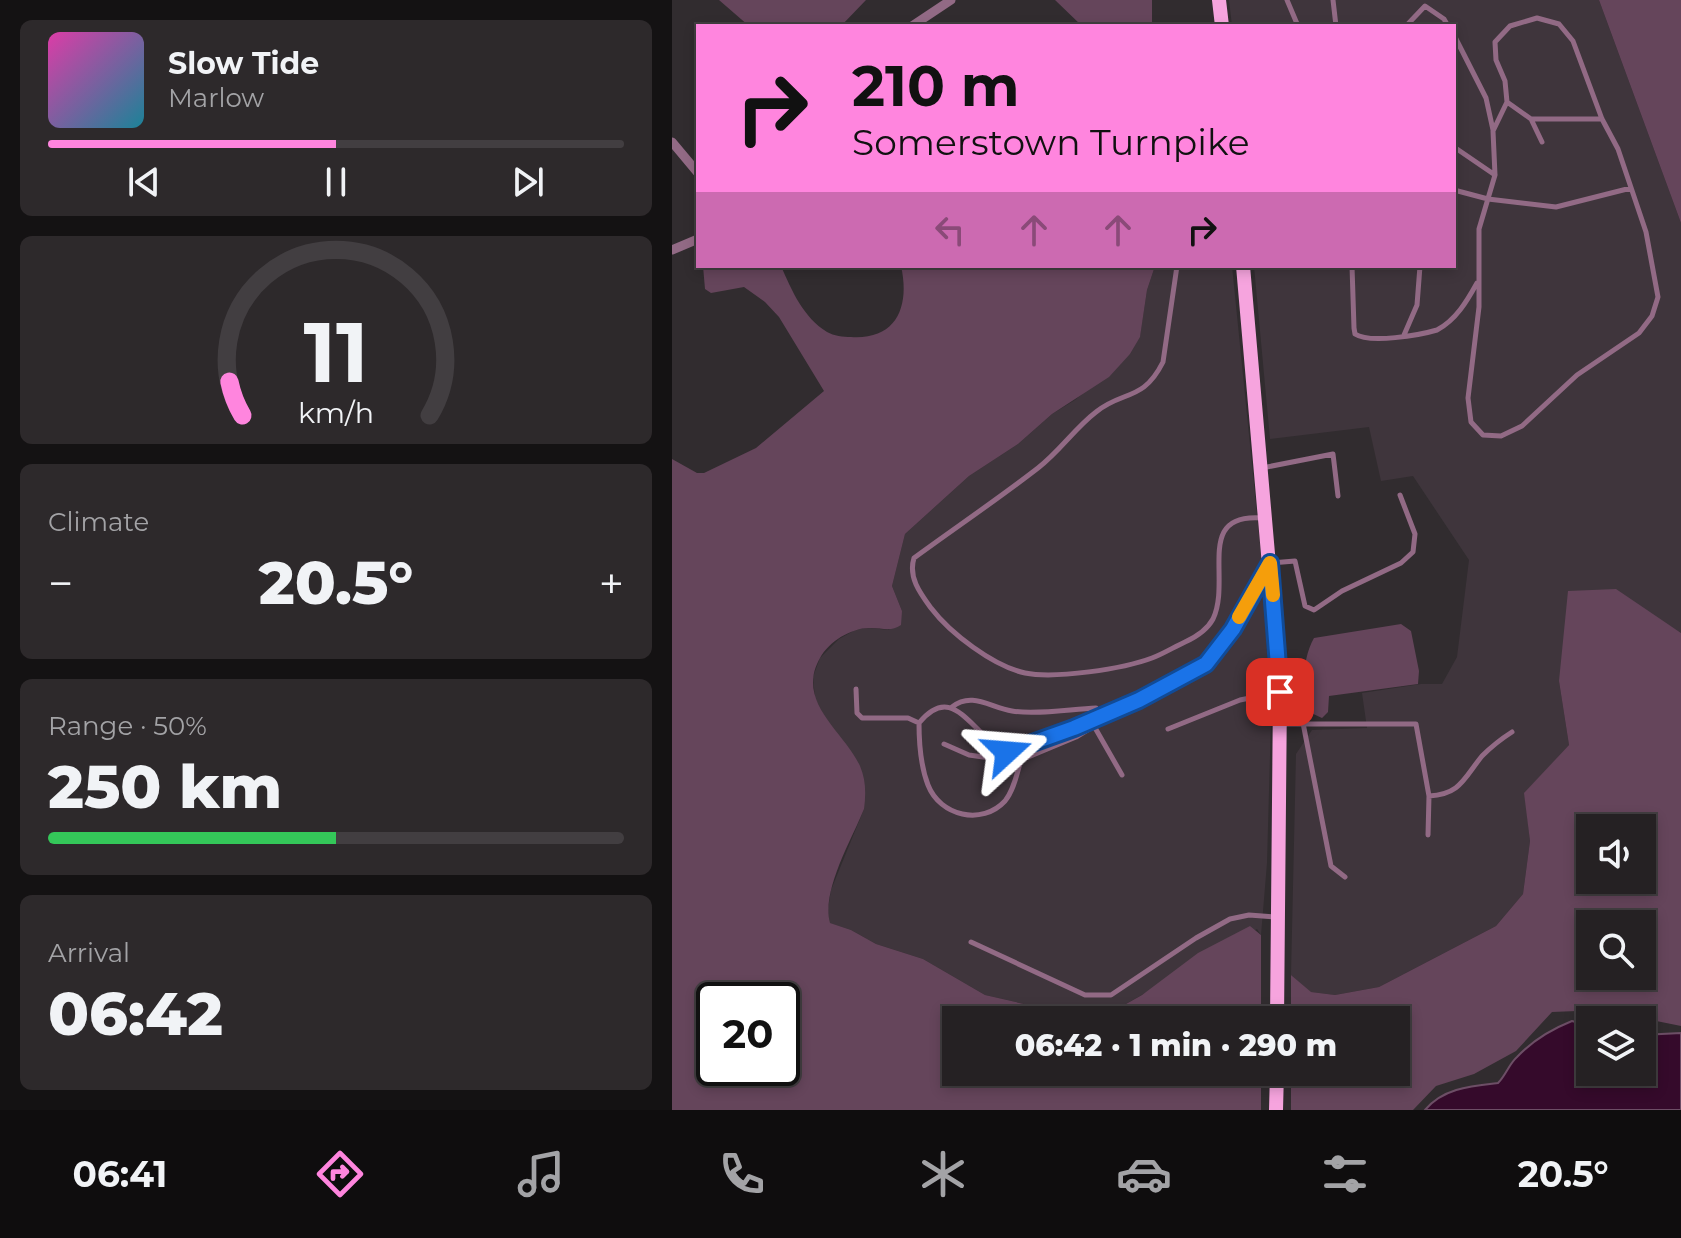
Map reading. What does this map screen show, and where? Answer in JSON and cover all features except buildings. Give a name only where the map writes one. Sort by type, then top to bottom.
[{"type":"main road","points":[[1219,0],[1222,24]]},
{"type":"main road","points":[[1243,268],[1280,692],[1277,1006]]},
{"type":"main road","points":[[1276,1110],[1277,1086]]},
{"type":"street","points":[[915,24],[951,0]]},
{"type":"street","points":[[672,142],[696,171]]},
{"type":"street","points":[[672,250],[696,240]]},
{"type":"lane","points":[[1287,0],[1297,24]]},
{"type":"lane","points":[[1333,0],[1336,24]]},
{"type":"lane","points":[[1408,24],[1425,6],[1447,24]]},
{"type":"lane","points":[[1456,39],[1486,98],[1493,131],[1495,175],[1479,229],[1475,356],[1468,398],[1471,422],[1483,435],[1501,436],[1522,426],[1577,375],[1639,333],[1652,316],[1658,297],[1646,232],[1618,149],[1602,119],[1573,41],[1559,24],[1537,18],[1510,26],[1495,42],[1496,60],[1505,81],[1507,102],[1493,131]]},
{"type":"lane","points":[[1507,102],[1531,119],[1542,142]]},
{"type":"lane","points":[[1531,119],[1602,119]]},
{"type":"lane","points":[[1456,148],[1495,175]]},
{"type":"lane","points":[[1456,191],[1488,199],[1556,207],[1631,188]]},
{"type":"lane","points":[[1177,268],[1163,362],[1157,375],[1138,393],[1104,406],[1093,414],[1038,468],[914,558],[912,576],[932,609],[960,639],[1024,673],[1055,675],[1131,665],[1154,657],[1205,630],[1213,619],[1219,596],[1219,550],[1224,530],[1230,521],[1245,516],[1266,518]]},
{"type":"lane","points":[[1352,268],[1355,334],[1361,338],[1430,332],[1446,325],[1479,280]]},
{"type":"lane","points":[[1404,335],[1417,305],[1420,268]]},
{"type":"lane","points":[[1261,468],[1333,454],[1338,496]]},
{"type":"lane","points":[[944,744],[969,755],[990,758],[1096,719],[1160,690],[1206,664],[1233,629],[1270,563],[1295,561],[1305,606],[1314,610],[1342,591],[1401,563],[1413,552],[1415,534],[1400,495]]},
{"type":"lane","points":[[856,689],[857,713],[862,718],[908,718],[919,723]]},
{"type":"lane","points":[[1168,729],[1240,700],[1280,692]]},
{"type":"lane","points":[[952,707],[960,700],[974,700],[1013,712],[1096,708]]},
{"type":"lane","points":[[939,707],[952,707],[964,714],[987,738],[1021,760],[1006,800],[987,814],[960,815],[946,806],[928,787],[919,723],[926,714],[939,707]]},
{"type":"lane","points":[[1021,760],[1076,737],[1094,726],[1096,719]]},
{"type":"lane","points":[[1303,723],[1331,866],[1345,877]]},
{"type":"lane","points":[[1280,724],[1416,724],[1429,796],[1428,835]]},
{"type":"lane","points":[[1094,726],[1122,775]]},
{"type":"lane","points":[[1429,796],[1443,795],[1457,788],[1480,759],[1512,732]]},
{"type":"lane","points":[[971,942],[1085,995],[1111,995],[1230,919],[1249,915],[1278,917]]},
{"type":"shaded area","points":[[719,0],[866,0],[843,24],[747,24]]},
{"type":"shaded area","points":[[1055,0],[1152,0],[1152,24],[1080,24]]},
{"type":"shaded area","points":[[1229,0],[1599,0],[1681,223],[1681,633],[1654,616],[1559,681],[1569,745],[1525,793],[1530,841],[1523,894],[1496,926],[1379,987],[1335,995],[1310,992],[1291,975],[1296,754],[1312,730],[1367,728],[1362,693],[1442,684],[1457,657],[1469,560],[1413,476],[1381,481],[1369,427],[1270,439],[1254,268],[1456,268],[1456,24],[1232,24]]},
{"type":"shaded area","points":[[1599,0],[1681,0],[1681,223]]},
{"type":"shaded area","points":[[703,268],[782,268],[799,303],[811,319],[827,332],[848,337],[879,333],[897,318],[903,294],[901,268],[1154,268],[1147,290],[1140,337],[1130,354],[1109,377],[1052,414],[1018,444],[969,476],[905,534],[892,586],[902,611],[901,625],[890,629],[864,628],[849,633],[829,646],[820,658],[814,674],[813,689],[817,702],[860,766],[865,792],[864,809],[834,881],[828,910],[830,923],[876,944],[923,959],[985,995],[1033,1006],[942,1006],[942,1086],[1261,1086],[1261,1110],[672,1110],[672,459],[697,473],[704,473],[756,448],[824,391],[779,317],[744,287],[711,293],[705,289]]},
{"type":"shaded area","points":[[1154,268],[1232,268],[1261,554],[1271,719],[1267,863],[1261,935],[1257,929],[1122,1006],[1033,1006],[985,995],[923,959],[876,944],[851,930],[829,923],[831,890],[864,809],[858,763],[828,724],[815,698],[813,677],[820,658],[839,639],[857,629],[889,630],[902,611],[892,586],[905,534],[969,476],[1018,444],[1130,354],[1140,336],[1147,290]]},
{"type":"shaded area","points":[[1616,589],[1681,633],[1681,1026],[1656,1021],[1656,1006],[1576,1006],[1576,1011],[1552,1012],[1516,1051],[1474,1074],[1436,1086],[1413,1110],[1291,1110],[1291,1086],[1410,1086],[1410,1006],[1291,1006],[1291,975],[1311,992],[1335,995],[1379,987],[1496,926],[1523,894],[1530,841],[1524,793],[1569,745],[1559,681],[1568,591]]},
{"type":"shaded area","points":[[1401,624],[1411,631],[1419,671],[1418,684],[1329,696],[1328,712],[1322,718],[1309,712],[1304,695],[1304,675],[1314,638]]},
{"type":"shaded area","points":[[1250,926],[1261,935],[1261,1006],[1122,1006],[1198,953]]},
{"type":"shaded area","points":[[1572,1021],[1576,1022],[1576,1086],[1656,1086],[1656,1034],[1681,1033],[1681,1110],[1425,1110],[1449,1093],[1498,1083],[1514,1060],[1550,1032]]},
{"type":"slow traffic","points":[[1239,617],[1270,563],[1273,595]]},
{"type":"route","points":[[1007,752],[1139,700],[1206,664],[1233,629],[1270,563],[1280,692]]}]
